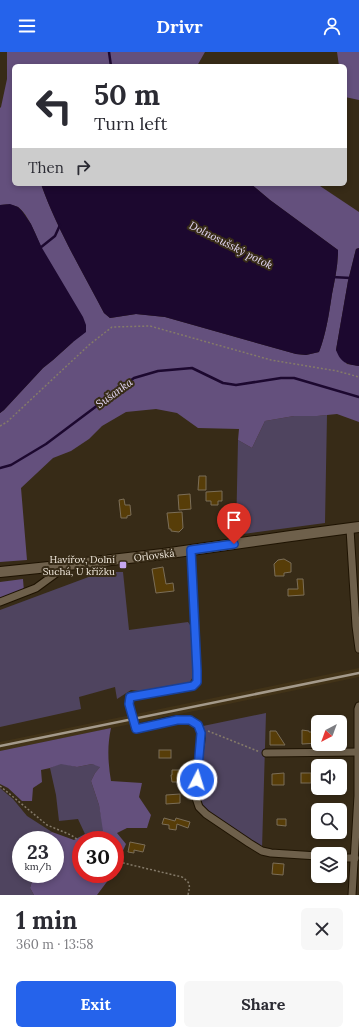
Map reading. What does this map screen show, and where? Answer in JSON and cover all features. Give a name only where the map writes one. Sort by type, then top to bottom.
[{"type":"main road","name":"Orlovská","points":[[0,572],[191,550],[355,528]]},
{"type":"street","points":[[355,528],[356,626],[359,649]]},
{"type":"street","name":"Orlovská","points":[[0,602],[36,588],[68,565]]},
{"type":"street","points":[[352,895],[358,796],[359,706]]},
{"type":"street","points":[[136,729],[177,720],[190,720],[198,725],[201,733],[195,795],[199,807],[206,814],[262,850],[270,853],[311,856]]},
{"type":"street","points":[[266,753],[358,752]]},
{"type":"street","points":[[347,858],[355,858]]},
{"type":"lane","points":[[136,729],[129,704],[130,697],[193,686],[197,682],[191,550]]},
{"type":"path","points":[[0,426],[7,422],[89,345],[112,327],[150,326],[271,360],[337,371],[359,377]]},
{"type":"path","points":[[199,727],[262,753],[266,753]]},
{"type":"path","points":[[0,786],[47,825],[72,836]]},
{"type":"path","points":[[124,863],[182,877],[188,880],[190,885],[188,895]]},
{"type":"shaded area","points":[[7,52],[205,52],[198,64],[12,64],[12,186],[42,186],[54,217],[70,250],[104,313],[110,318],[136,314],[165,317],[296,354],[306,355],[319,352],[324,338],[336,272],[338,250],[253,186],[320,186],[359,212],[359,248],[356,249],[348,281],[336,350],[347,364],[359,366],[359,422],[337,414],[294,416],[265,421],[252,448],[238,440],[239,429],[198,428],[177,413],[156,409],[126,412],[102,426],[89,439],[71,451],[53,458],[21,488],[27,560],[0,562],[0,413],[43,368],[73,342],[45,258],[30,222],[18,207],[9,204],[0,205],[0,108],[7,79]]},
{"type":"shaded area","points":[[337,52],[359,52],[359,100],[347,97],[347,64],[339,64]]},
{"type":"shaded area","points":[[327,415],[325,523],[236,535],[238,440],[252,448],[265,421],[294,416]]},
{"type":"shaded area","points":[[102,572],[123,572],[129,630],[188,622],[190,625],[194,675],[188,685],[154,693],[131,690],[117,699],[115,687],[79,697],[81,709],[0,727],[0,610]]},
{"type":"shaded area","points":[[23,579],[24,592],[0,600],[0,582]]},
{"type":"shaded area","points":[[359,668],[359,677],[0,751],[0,742]]},
{"type":"shaded area","points":[[266,713],[262,849],[206,811],[197,793],[206,738],[203,726]]},
{"type":"shaded area","points":[[111,728],[108,754],[111,781],[142,783],[139,797],[151,815],[147,828],[127,828],[121,831],[103,831],[99,805],[91,781],[100,767],[92,764],[77,767],[61,764],[41,770],[42,782],[33,788],[32,801],[22,801],[8,788],[0,784],[0,751]]},
{"type":"shaded area","points":[[61,763],[77,767],[92,764],[101,766],[91,781],[99,805],[104,831],[84,831],[78,819],[59,821],[56,795],[50,768]]},
{"type":"shaded area","points":[[0,788],[13,799],[27,816],[50,831],[12,831],[12,883],[31,883],[30,888],[34,895],[0,895]]},
{"type":"shaded area","points":[[64,836],[72,839],[72,883],[106,883],[97,895],[34,895],[30,888],[31,883],[64,883]]},
{"type":"water","points":[[42,186],[253,186],[338,250],[336,272],[324,338],[319,352],[306,355],[296,354],[165,317],[136,314],[110,318],[104,313],[70,250],[47,201]]},
{"type":"water","points":[[10,204],[18,207],[31,224],[42,248],[83,317],[86,325],[86,332],[43,368],[0,413],[0,205]]},
{"type":"water","points":[[359,248],[359,366],[344,362],[336,350],[348,281],[356,249]]},
{"type":"building","points":[[199,476],[206,476],[206,490],[198,490]]},
{"type":"building","points":[[222,491],[222,501],[218,501],[218,505],[211,505],[211,501],[206,501],[206,492]]},
{"type":"building","points":[[190,494],[191,509],[179,510],[178,495]]},
{"type":"building","points":[[124,499],[125,505],[130,505],[131,515],[127,516],[127,518],[121,518],[119,500]]},
{"type":"building","points":[[182,512],[183,528],[179,532],[171,531],[171,529],[169,529],[167,513]]},
{"type":"building","points":[[284,559],[291,563],[291,572],[284,573],[284,576],[275,576],[274,564],[278,560]]},
{"type":"building","points":[[163,567],[166,584],[173,583],[174,591],[156,593],[152,569]]},
{"type":"building","points":[[297,579],[303,579],[304,595],[288,596],[288,589],[298,589]]},
{"type":"building","points":[[302,730],[311,732],[311,743],[302,744]]},
{"type":"building","points":[[270,731],[276,731],[285,745],[270,745]]},
{"type":"building","points":[[159,750],[171,750],[171,758],[159,758]]},
{"type":"building","points":[[172,770],[182,770],[182,779],[179,779],[179,782],[172,782]]},
{"type":"building","points":[[284,773],[284,785],[272,785],[272,774]]},
{"type":"building","points":[[301,773],[311,773],[311,783],[301,783]]},
{"type":"building","points":[[180,794],[180,803],[166,804],[166,795]]},
{"type":"building","points":[[164,818],[175,821],[176,818],[190,822],[188,828],[177,824],[176,830],[169,829],[169,825],[162,824]]},
{"type":"building","points":[[277,819],[286,819],[286,826],[277,825]]},
{"type":"building","points":[[130,842],[145,845],[143,852],[134,850],[134,853],[128,852]]},
{"type":"building","points":[[273,863],[284,864],[283,875],[272,874]]},
{"type":"waterway","points":[[109,52],[111,64]]},
{"type":"waterway","name":"Dolnosušský potok","points":[[40,248],[55,236],[60,225]]},
{"type":"waterway","name":"Dolnosušský potok","points":[[332,277],[351,278]]},
{"type":"waterway","name":"Sušanka","points":[[0,468],[11,465],[46,444],[134,378],[158,371],[192,368],[223,383],[236,385],[281,378],[294,378],[359,397]]},
{"type":"railway","points":[[0,746],[359,673]]},
{"type":"place","name":"Havířov, Dolní Suchá, U křížku","points":[[123,565]]},
{"type":"route","points":[[197,780],[201,733],[198,725],[190,720],[177,720],[136,729],[129,704],[130,697],[193,686],[197,682],[191,550],[234,544]]}]
